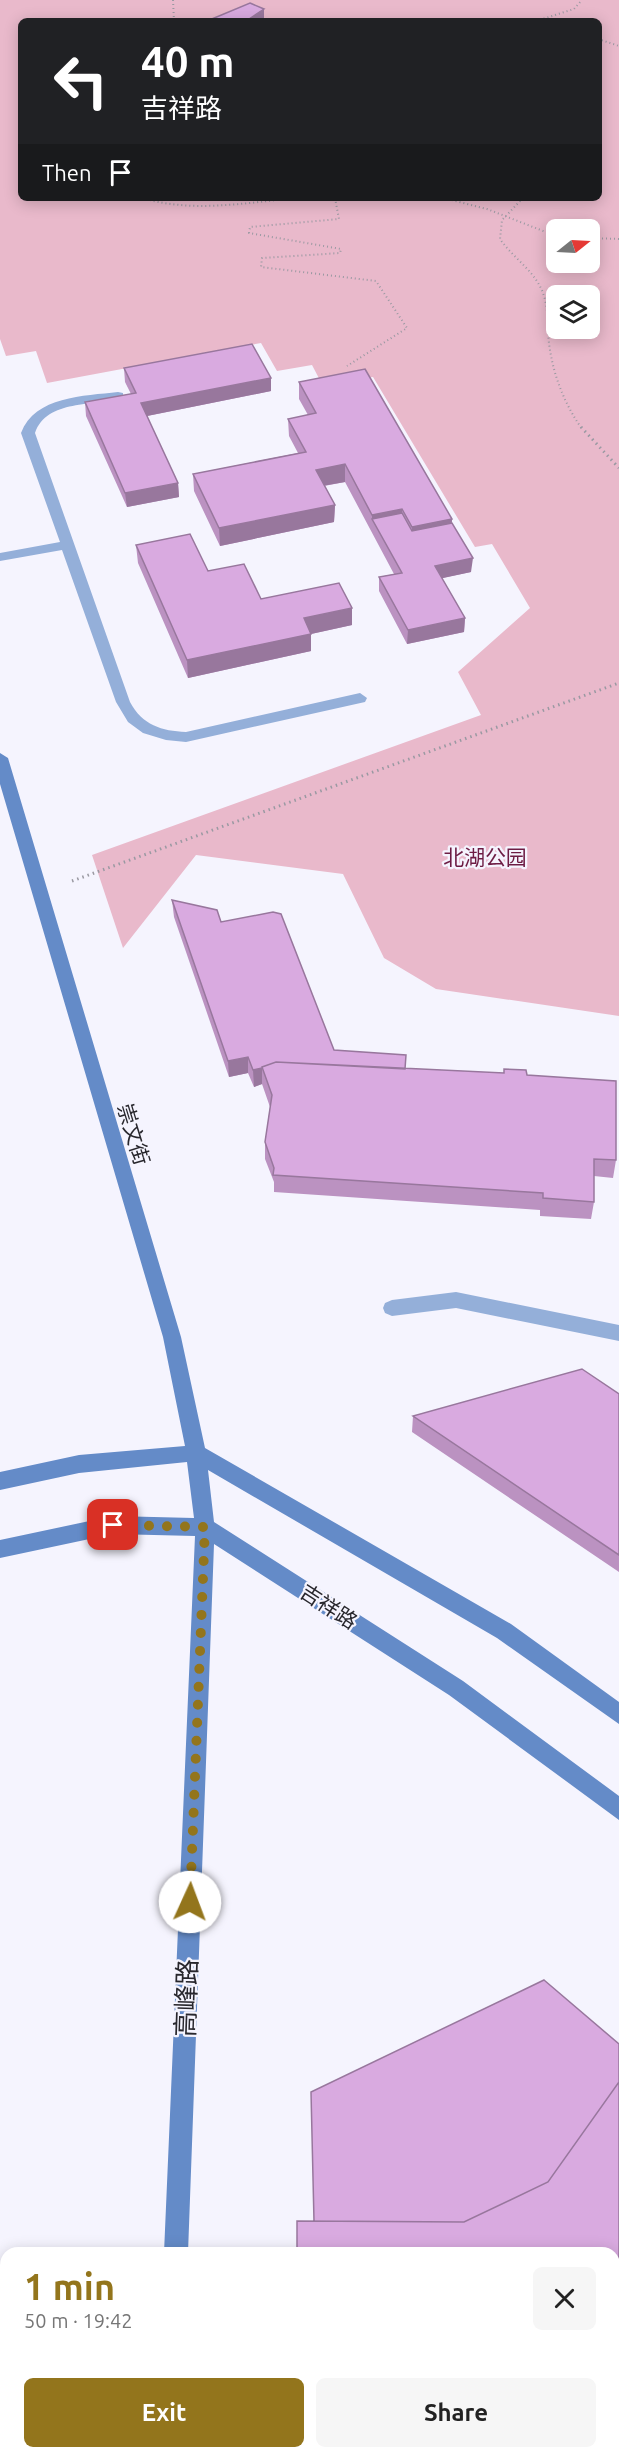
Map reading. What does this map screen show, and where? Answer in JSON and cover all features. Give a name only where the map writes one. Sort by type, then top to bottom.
[{"type":"street","name":"崇文街","points":[[0,758],[172,1337],[196,1453],[205,1527]]},
{"type":"street","points":[[0,1480],[79,1464],[196,1453],[504,1631],[619,1714]]},
{"type":"street","points":[[0,1549],[113,1525],[205,1527]]},
{"type":"street","name":"吉祥路","points":[[205,1527],[456,1688],[619,1809]]},
{"type":"street","name":"高峰路","points":[[176,2247],[205,1527]]},
{"type":"lane","points":[[118,396],[48,409],[33,418],[29,424],[30,440],[67,545],[125,707],[134,721],[142,728],[163,735],[186,737],[360,698]]},
{"type":"lane","points":[[0,557],[67,545]]},
{"type":"lane","points":[[392,1308],[456,1300],[619,1333]]},
{"type":"path","points":[[173,0],[174,18]]},
{"type":"path","points":[[546,18],[574,9],[582,0]]},
{"type":"path","points":[[602,40],[619,46]]},
{"type":"path","points":[[151,201],[164,205],[188,207],[260,201]]},
{"type":"path","points":[[336,201],[339,219],[250,227],[249,233],[341,249],[340,253],[262,258],[261,267],[376,281],[407,328],[347,366]]},
{"type":"path","points":[[463,201],[504,213],[546,232]]},
{"type":"path","points":[[520,201],[504,213],[498,229],[500,239],[542,289],[547,305],[553,368],[571,416],[597,448],[619,468]]},
{"type":"path","points":[[600,238],[619,239]]},
{"type":"path","points":[[40,892],[619,683]]},
{"type":"green space","name":"北湖公园","points":[[0,0],[619,0],[619,1016],[436,989],[384,958],[343,874],[196,855],[123,948],[92,855],[481,715],[458,672],[530,608],[492,544],[475,547],[373,377],[323,386],[312,365],[277,371],[261,343],[47,383],[36,351],[6,356],[0,339]]},
{"type":"building","points":[[250,3],[264,9],[250,18],[214,18]]},
{"type":"building","points":[[252,344],[271,378],[141,403],[178,483],[125,493],[85,402],[136,393],[124,368]]},
{"type":"building","points":[[365,369],[452,519],[412,527],[402,509],[372,515],[345,464],[316,470],[335,505],[219,528],[193,474],[306,452],[288,419],[316,413],[299,382]]},
{"type":"building","points":[[402,513],[412,531],[452,523],[473,558],[435,566],[465,618],[408,630],[379,577],[402,573],[372,519]]},
{"type":"building","points":[[190,534],[208,571],[244,564],[261,599],[339,583],[352,608],[304,618],[311,634],[187,660],[136,545]]},
{"type":"building","points":[[172,900],[217,910],[221,922],[273,912],[281,914],[334,1050],[406,1055],[405,1069],[276,1062],[253,1070],[248,1057],[228,1061]]},
{"type":"building","points":[[276,1062],[504,1073],[504,1069],[526,1070],[527,1075],[616,1081],[616,1160],[594,1159],[594,1202],[543,1198],[543,1193],[273,1175],[274,1168],[265,1142],[272,1095],[262,1067]]},
{"type":"building","points":[[582,1369],[619,1394],[619,1555],[413,1416]]},
{"type":"building","points":[[544,1980],[619,2044],[619,2082],[548,2182],[464,2222],[314,2221],[311,2092]]},
{"type":"building","points":[[619,2082],[619,2247],[297,2247],[297,2221],[464,2222],[548,2182]]},
{"type":"route","points":[[113,1525],[205,1527],[190,1902]]}]
